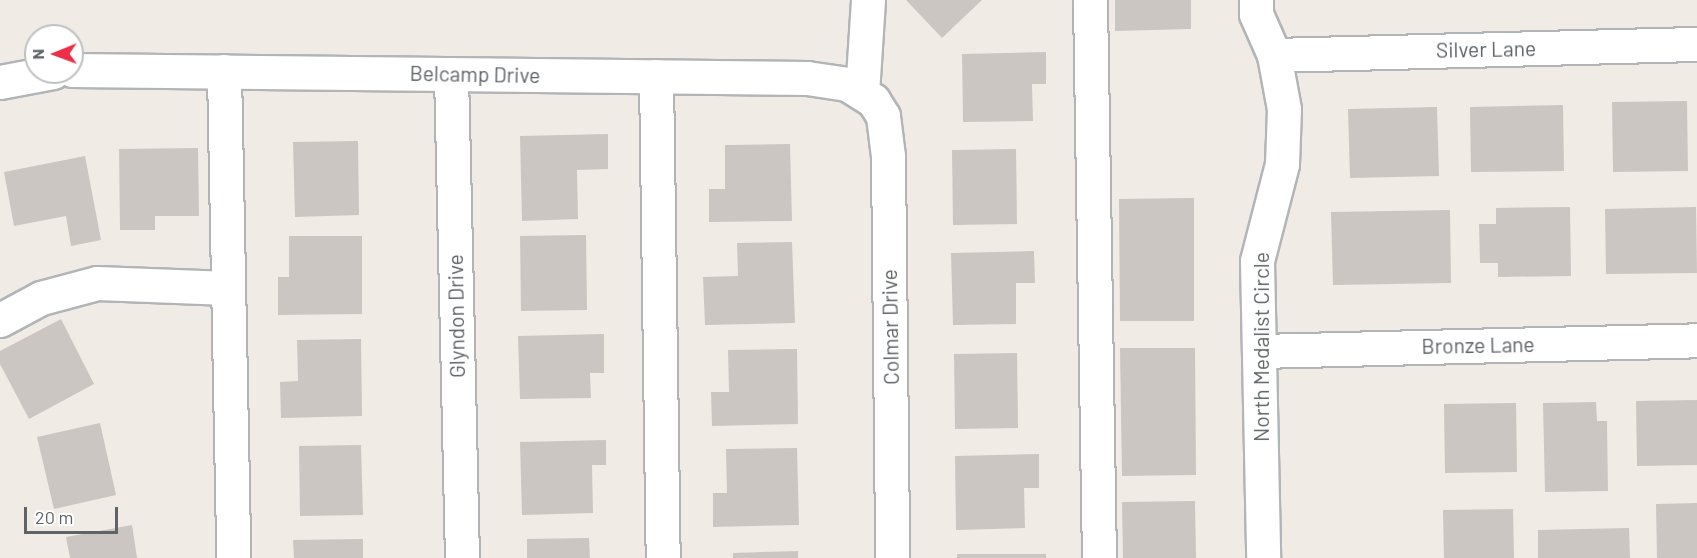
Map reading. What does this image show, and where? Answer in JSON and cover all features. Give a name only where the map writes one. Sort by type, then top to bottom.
[{"type":"street","points":[[868,0],[868,97]]},
{"type":"street","points":[[1090,0],[1099,558]]},
{"type":"street","name":"North Medalist Circle","points":[[1256,0],[1256,15],[1274,54],[1284,109],[1282,164],[1257,261],[1263,558]]},
{"type":"street","name":"Silver Lane","points":[[1274,54],[1697,44]]},
{"type":"street","name":"Belcamp Drive","points":[[84,70],[807,78],[847,84],[868,97]]},
{"type":"street","points":[[224,71],[233,558]]},
{"type":"street","name":"Glyndon Drive","points":[[451,74],[462,558]]},
{"type":"street","points":[[656,76],[663,558]]},
{"type":"street","points":[[0,82],[24,77]]},
{"type":"street","name":"Colmar Drive","points":[[868,97],[883,116],[888,156],[892,558]]},
{"type":"street","points":[[0,320],[41,298],[97,284],[228,288]]},
{"type":"street","name":"Bronze Lane","points":[[1260,351],[1697,340]]},
{"type":"building","points":[[906,0],[982,0],[942,38]]},
{"type":"building","points":[[1115,0],[1191,0],[1191,29],[1115,31]]},
{"type":"building","points":[[1046,52],[1046,84],[1032,84],[1033,121],[963,122],[962,54]]},
{"type":"building","points":[[1687,101],[1688,171],[1613,172],[1612,102]]},
{"type":"building","points":[[1563,105],[1564,171],[1471,172],[1470,107]]},
{"type":"building","points":[[1437,107],[1439,176],[1350,178],[1348,109]]},
{"type":"building","points":[[608,134],[608,169],[577,170],[578,219],[522,221],[520,136]]},
{"type":"building","points":[[358,141],[359,215],[295,217],[293,142]]},
{"type":"building","points":[[790,144],[792,221],[709,222],[709,189],[725,189],[725,145]]},
{"type":"building","points":[[198,148],[199,216],[155,216],[155,230],[120,230],[119,149]]},
{"type":"building","points":[[1016,149],[1017,224],[953,225],[952,150]]},
{"type":"building","points":[[85,156],[101,240],[71,246],[66,216],[14,226],[4,172]]},
{"type":"building","points":[[1194,198],[1194,321],[1120,321],[1119,199]]},
{"type":"building","points":[[1570,207],[1571,276],[1498,277],[1498,263],[1480,263],[1479,224],[1496,224],[1496,208]]},
{"type":"building","points":[[1696,207],[1697,273],[1606,274],[1605,209]]},
{"type":"building","points":[[1450,210],[1451,283],[1333,285],[1331,212]]},
{"type":"building","points":[[586,235],[587,310],[521,311],[520,236]]},
{"type":"building","points":[[289,236],[362,236],[362,314],[278,315],[278,277],[289,277]]},
{"type":"building","points":[[792,242],[795,323],[705,325],[703,277],[738,276],[737,243]]},
{"type":"building","points":[[1034,251],[1035,283],[1016,283],[1016,324],[953,325],[951,253]]},
{"type":"building","points":[[61,319],[94,384],[29,419],[0,364],[0,351]]},
{"type":"building","points":[[604,334],[604,373],[590,373],[591,398],[520,399],[518,336]]},
{"type":"building","points":[[361,339],[362,416],[281,418],[280,382],[298,381],[297,340]]},
{"type":"building","points":[[1120,348],[1195,348],[1196,475],[1122,476]]},
{"type":"building","points":[[797,349],[798,424],[712,426],[711,392],[729,392],[728,350]]},
{"type":"building","points":[[1017,353],[1018,428],[955,429],[954,354]]},
{"type":"building","points":[[1697,400],[1697,465],[1637,466],[1636,401]]},
{"type":"building","points":[[1596,402],[1597,421],[1607,421],[1608,491],[1545,492],[1543,403]]},
{"type":"building","points":[[1516,403],[1517,472],[1445,473],[1444,404]]},
{"type":"building","points":[[100,423],[116,495],[54,509],[37,437]]},
{"type":"building","points":[[606,440],[606,465],[592,465],[593,513],[522,515],[520,442]]},
{"type":"building","points":[[361,445],[363,515],[300,516],[299,446]]},
{"type":"building","points":[[797,448],[799,525],[713,527],[713,493],[727,493],[726,449]]},
{"type":"building","points":[[1039,454],[1039,488],[1024,488],[1025,528],[956,530],[955,456]]},
{"type":"building","points":[[1195,501],[1196,558],[1123,558],[1122,502]]},
{"type":"building","points":[[1697,503],[1697,558],[1657,558],[1656,504]]},
{"type":"building","points":[[1513,509],[1514,558],[1444,558],[1443,510]]},
{"type":"building","points":[[132,525],[137,558],[70,558],[66,537]]},
{"type":"building","points":[[1629,528],[1630,558],[1538,558],[1538,530]]},
{"type":"building","points":[[589,538],[590,558],[527,558],[527,539]]},
{"type":"building","points":[[363,539],[363,558],[294,558],[293,540]]},
{"type":"building","points":[[798,551],[798,558],[733,558],[733,553]]},
{"type":"building","points":[[957,554],[1046,554],[1046,558],[957,558]]}]
